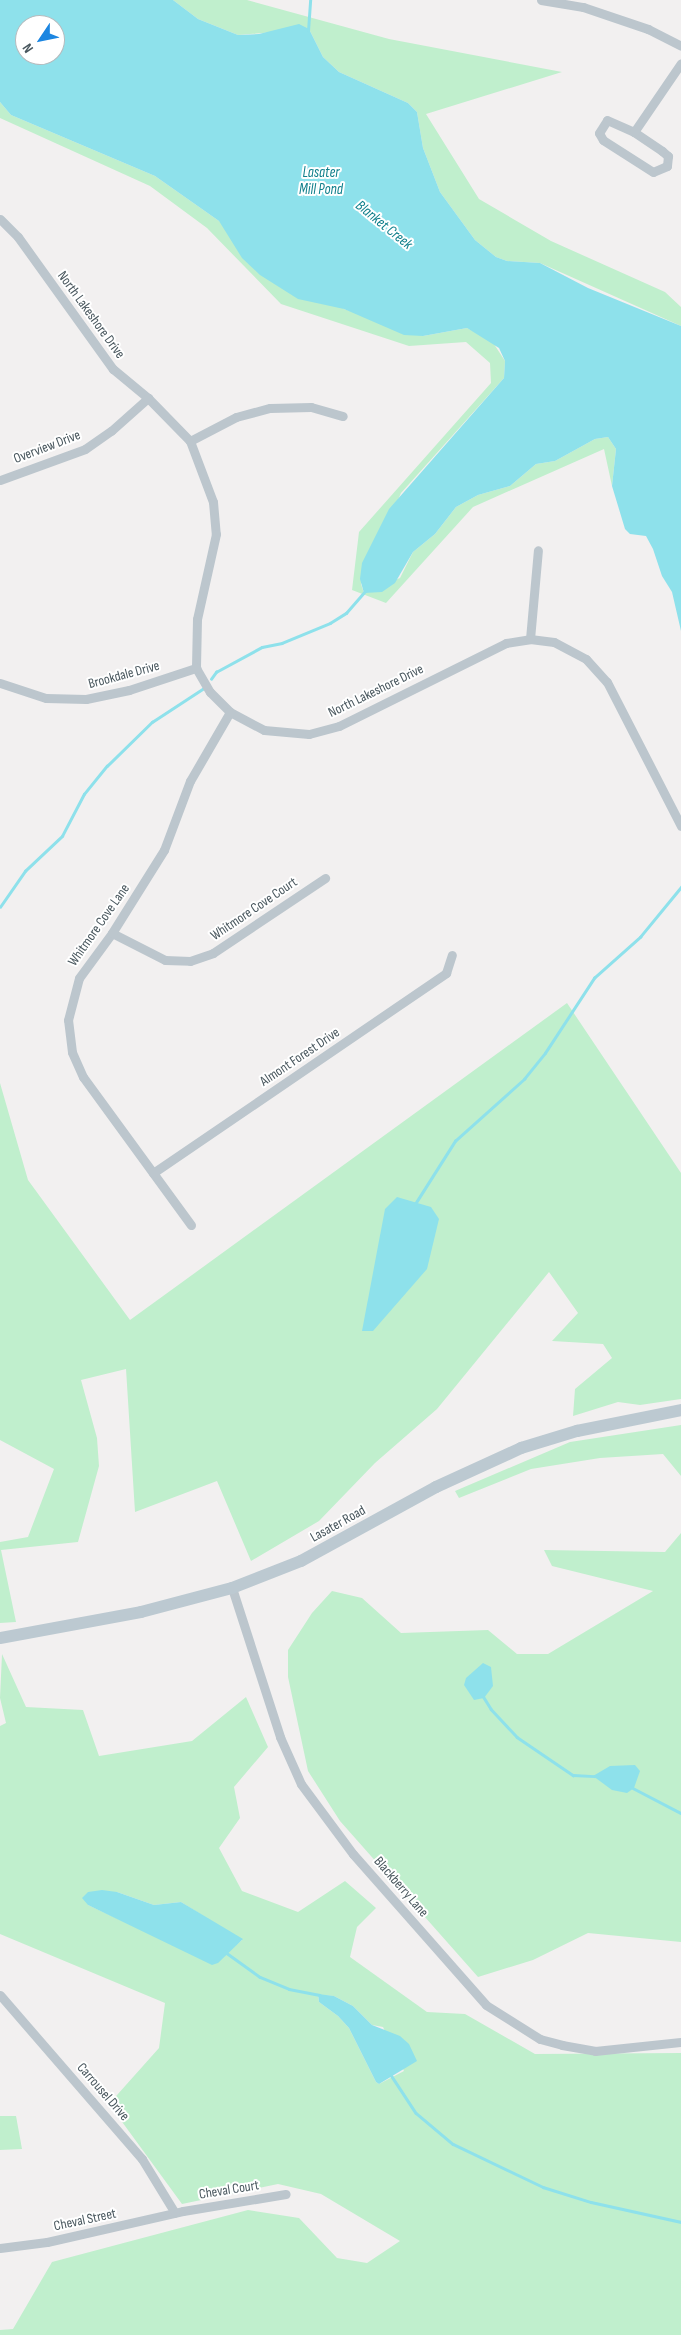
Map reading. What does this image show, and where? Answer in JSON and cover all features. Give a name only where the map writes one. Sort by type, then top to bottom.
[{"type":"street","points":[[541,0],[583,7],[648,29],[681,46]]},
{"type":"street","points":[[634,132],[681,63]]},
{"type":"street","points":[[607,120],[634,132],[668,156],[667,166],[662,170],[653,172],[603,140],[599,133],[607,120]]},
{"type":"street","name":"North Lakeshore Drive","points":[[0,219],[18,237],[96,348],[113,369],[148,398],[190,441],[213,502],[216,526],[197,619],[196,668],[210,692],[230,712],[264,730],[309,734],[339,726],[506,643],[530,639],[554,642],[572,650],[608,682],[681,826]]},
{"type":"street","name":"Overview Drive","points":[[0,480],[85,449],[111,431],[148,398]]},
{"type":"street","points":[[190,441],[236,416],[270,408],[311,407],[343,416]]},
{"type":"street","points":[[530,639],[538,550]]},
{"type":"street","name":"Brookdale Drive","points":[[0,683],[46,698],[86,699],[128,690],[196,668]]},
{"type":"street","name":"Whitmore Cove Lane","points":[[192,1225],[83,1077],[69,1036],[74,989],[88,964],[112,933],[164,850],[190,780],[230,712]]},
{"type":"street","name":"Whitmore Cove Court","points":[[112,933],[165,960],[190,961],[213,953],[325,878]]},
{"type":"street","name":"Almont Forest Drive","points":[[153,1173],[446,974],[452,955]]},
{"type":"street","name":"Lasater Road","points":[[0,1638],[157,1608],[232,1588],[301,1561],[448,1481],[521,1448],[577,1431],[681,1410]]},
{"type":"street","name":"Blackberry Lane","points":[[232,1588],[280,1736],[301,1784],[353,1854],[486,2005],[532,2034],[562,2045],[595,2051],[681,2042]]},
{"type":"street","name":"Carrousel Drive","points":[[0,1995],[142,2158],[175,2214]]},
{"type":"street","name":"Cheval Court","points":[[175,2214],[286,2194]]},
{"type":"street","name":"Cheval Street","points":[[0,2248],[47,2242],[175,2214]]},
{"type":"green space","points":[[173,0],[247,0],[389,39],[562,72],[426,114],[479,199],[551,241],[665,292],[681,307],[681,326],[540,263],[507,261],[496,257],[475,240],[440,192],[423,148],[417,112],[408,103],[339,72],[323,57],[309,29],[238,35],[198,19]]},
{"type":"green space","points":[[0,102],[11,115],[155,176],[344,309],[423,336],[467,328],[492,341],[505,361],[504,378],[401,493],[361,584],[364,593],[400,578],[413,552],[435,534],[456,507],[478,495],[510,486],[536,464],[555,461],[595,439],[608,437],[616,449],[612,486],[604,449],[473,507],[386,603],[352,590],[359,532],[491,383],[490,363],[466,342],[409,346],[281,304],[207,228],[150,186],[0,118]]},
{"type":"green space","points":[[567,1003],[681,1173],[681,1399],[640,1405],[618,1402],[573,1416],[575,1389],[612,1358],[603,1344],[552,1341],[578,1313],[549,1272],[437,1409],[375,1463],[319,1521],[251,1561],[217,1481],[135,1512],[126,1369],[81,1380],[97,1438],[99,1466],[78,1542],[1,1550],[16,1622],[0,1623],[0,1542],[28,1537],[54,1469],[0,1440],[0,1083],[28,1180],[130,1320]]},
{"type":"green space","points":[[681,1425],[681,1476],[663,1454],[600,1458],[531,1469],[459,1498],[455,1491],[570,1442]]},
{"type":"green space","points":[[681,1533],[681,1942],[588,1933],[533,1960],[478,1977],[340,1821],[308,1771],[288,1677],[288,1650],[312,1613],[332,1591],[362,1598],[401,1633],[488,1630],[517,1654],[548,1654],[653,1591],[552,1566],[544,1550],[665,1552]]},
{"type":"green space","points":[[2,1654],[26,1707],[83,1710],[99,1756],[192,1741],[246,1697],[268,1747],[234,1787],[240,1818],[219,1848],[242,1891],[298,1912],[345,1881],[376,1908],[357,1927],[350,1957],[427,2012],[465,2014],[535,2054],[681,2053],[681,2335],[0,2335],[0,2330],[13,2329],[52,2262],[248,2210],[299,2218],[337,2258],[367,2263],[400,2241],[321,2194],[278,2184],[182,2204],[109,2104],[159,2048],[165,2003],[0,1934],[0,1726],[6,1723],[0,1698]],"holes":[[[117,1892],[154,1905],[181,1902],[242,1940],[227,1953],[185,1950],[88,1905]],[[318,1995],[334,1996],[353,2006],[372,2025],[383,2027],[404,2071],[379,2084],[376,2082],[349,2028],[338,2016],[319,2002]]]},
{"type":"green space","points":[[0,2116],[16,2116],[22,2149],[0,2150]]},
{"type":"water","name":"Lasater Mill Pond","points":[[0,0],[173,0],[198,19],[238,35],[259,34],[299,24],[309,29],[323,57],[339,72],[408,103],[417,112],[423,148],[440,192],[475,240],[496,257],[507,261],[540,263],[588,288],[681,326],[681,631],[672,592],[662,576],[653,549],[646,536],[630,534],[625,529],[612,486],[616,449],[608,437],[595,439],[555,461],[536,464],[510,486],[478,495],[456,507],[435,534],[413,552],[395,583],[382,592],[364,593],[360,579],[362,563],[389,509],[504,378],[505,361],[499,348],[467,328],[423,336],[404,335],[344,309],[298,299],[260,275],[242,258],[219,221],[155,176],[11,115],[0,102]]},
{"type":"water","points":[[397,1197],[431,1207],[439,1219],[427,1269],[373,1331],[362,1331],[385,1209]]},
{"type":"water","points":[[483,1663],[491,1667],[493,1686],[484,1698],[474,1700],[464,1685],[466,1678]]},
{"type":"water","points":[[635,1765],[640,1771],[634,1788],[627,1793],[612,1790],[593,1776],[610,1766]]},
{"type":"water","points":[[102,1890],[117,1892],[154,1905],[181,1902],[243,1939],[218,1963],[212,1965],[88,1905],[82,1898],[88,1892]]},
{"type":"water","points":[[318,1994],[334,1996],[353,2006],[372,2025],[400,2036],[409,2044],[417,2061],[379,2084],[376,2082],[349,2028],[338,2016],[319,2002]]},
{"type":"waterway","points":[[308,31],[310,0]]},
{"type":"waterway","points":[[211,679],[216,672],[262,647],[282,643],[330,623],[346,613],[365,591]]},
{"type":"waterway","points":[[0,907],[25,871],[62,836],[84,794],[107,766],[152,722],[204,688]]},
{"type":"waterway","points":[[415,1204],[455,1141],[524,1079],[545,1053],[594,978],[640,937],[681,887]]},
{"type":"waterway","points":[[483,1696],[491,1709],[517,1737],[573,1775],[594,1776]]},
{"type":"waterway","points":[[631,1787],[681,1813]]},
{"type":"waterway","points":[[224,1951],[260,1977],[289,1989],[319,1995]]},
{"type":"waterway","points":[[391,2075],[416,2113],[453,2144],[543,2187],[591,2202],[681,2222]]},
{"type":"water label","name":"Blanket Creek","points":[[384,225]]}]
